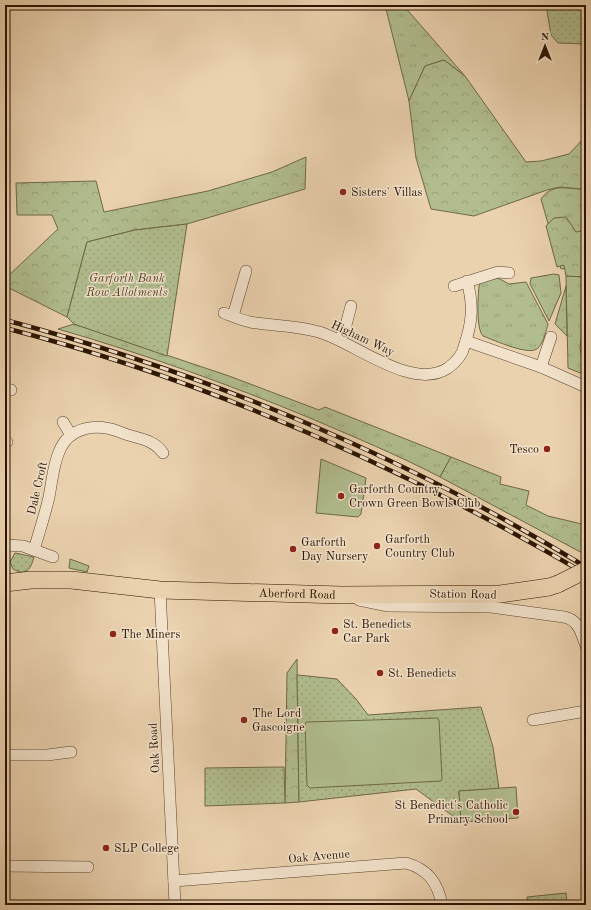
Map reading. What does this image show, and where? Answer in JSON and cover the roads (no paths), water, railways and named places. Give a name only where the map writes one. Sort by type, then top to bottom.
[{"type":"main road","name":"Aberford Road","points":[[5,583],[31,580],[71,580],[160,590],[342,595],[500,594],[549,587],[586,570]]},
{"type":"street","name":"Higham Way","points":[[246,271],[228,315],[248,321],[319,332],[340,340],[399,368],[422,375],[438,372],[452,365],[462,353],[466,341],[472,304],[467,282]]},
{"type":"street","points":[[454,286],[498,272],[509,273]]},
{"type":"street","points":[[340,340],[351,306]]},
{"type":"street","points":[[541,367],[551,337]]},
{"type":"street","points":[[466,341],[541,367],[586,387]]},
{"type":"street","points":[[63,422],[71,435],[86,428],[103,427],[149,440],[160,448],[163,453]]},
{"type":"street","name":"Dale Croft","points":[[34,550],[44,515],[58,453],[71,435]]},
{"type":"street","points":[[5,545],[15,544],[53,557]]},
{"type":"street","name":"Oak Road","points":[[160,590],[175,905]]},
{"type":"street","name":"Station Road","points":[[342,595],[388,606],[491,607],[556,615],[573,620],[579,629],[586,646]]},
{"type":"street","points":[[533,720],[586,711]]},
{"type":"street","points":[[5,755],[47,755],[70,752]]},
{"type":"street","name":"Oak Avenue","points":[[174,881],[406,863],[415,865],[430,876],[440,892],[442,905]]},
{"type":"street","points":[[5,866],[88,867]]},
{"type":"railway","points":[[5,320],[157,366],[304,422],[377,455],[448,490],[518,527],[586,567]]},
{"type":"railway","points":[[5,328],[81,349],[157,374],[231,401],[304,431],[447,498],[586,574]]},
{"type":"place","name":"Sisters' Villas","points":[[343,192]]},
{"type":"place","name":"Tesco","points":[[547,449]]},
{"type":"place","name":"Garforth Country Crown Green Bowls Club","points":[[341,496]]},
{"type":"place","name":"Garforth Country Club","points":[[377,546]]},
{"type":"place","name":"Garforth Day Nursery","points":[[293,549]]},
{"type":"place","name":"St. Benedicts Car Park","points":[[335,631]]},
{"type":"place","name":"The Miners","points":[[113,634]]},
{"type":"place","name":"St. Benedicts","points":[[380,673]]},
{"type":"place","name":"The Lord Gascoigne","points":[[244,720]]},
{"type":"place","name":"St Benedict's Catholic Primary School","points":[[516,812]]},
{"type":"place","name":"SLP College","points":[[106,848]]},
{"type":"park label","name":"Garforth Bank Row Allotments","points":[[127,285]]}]
